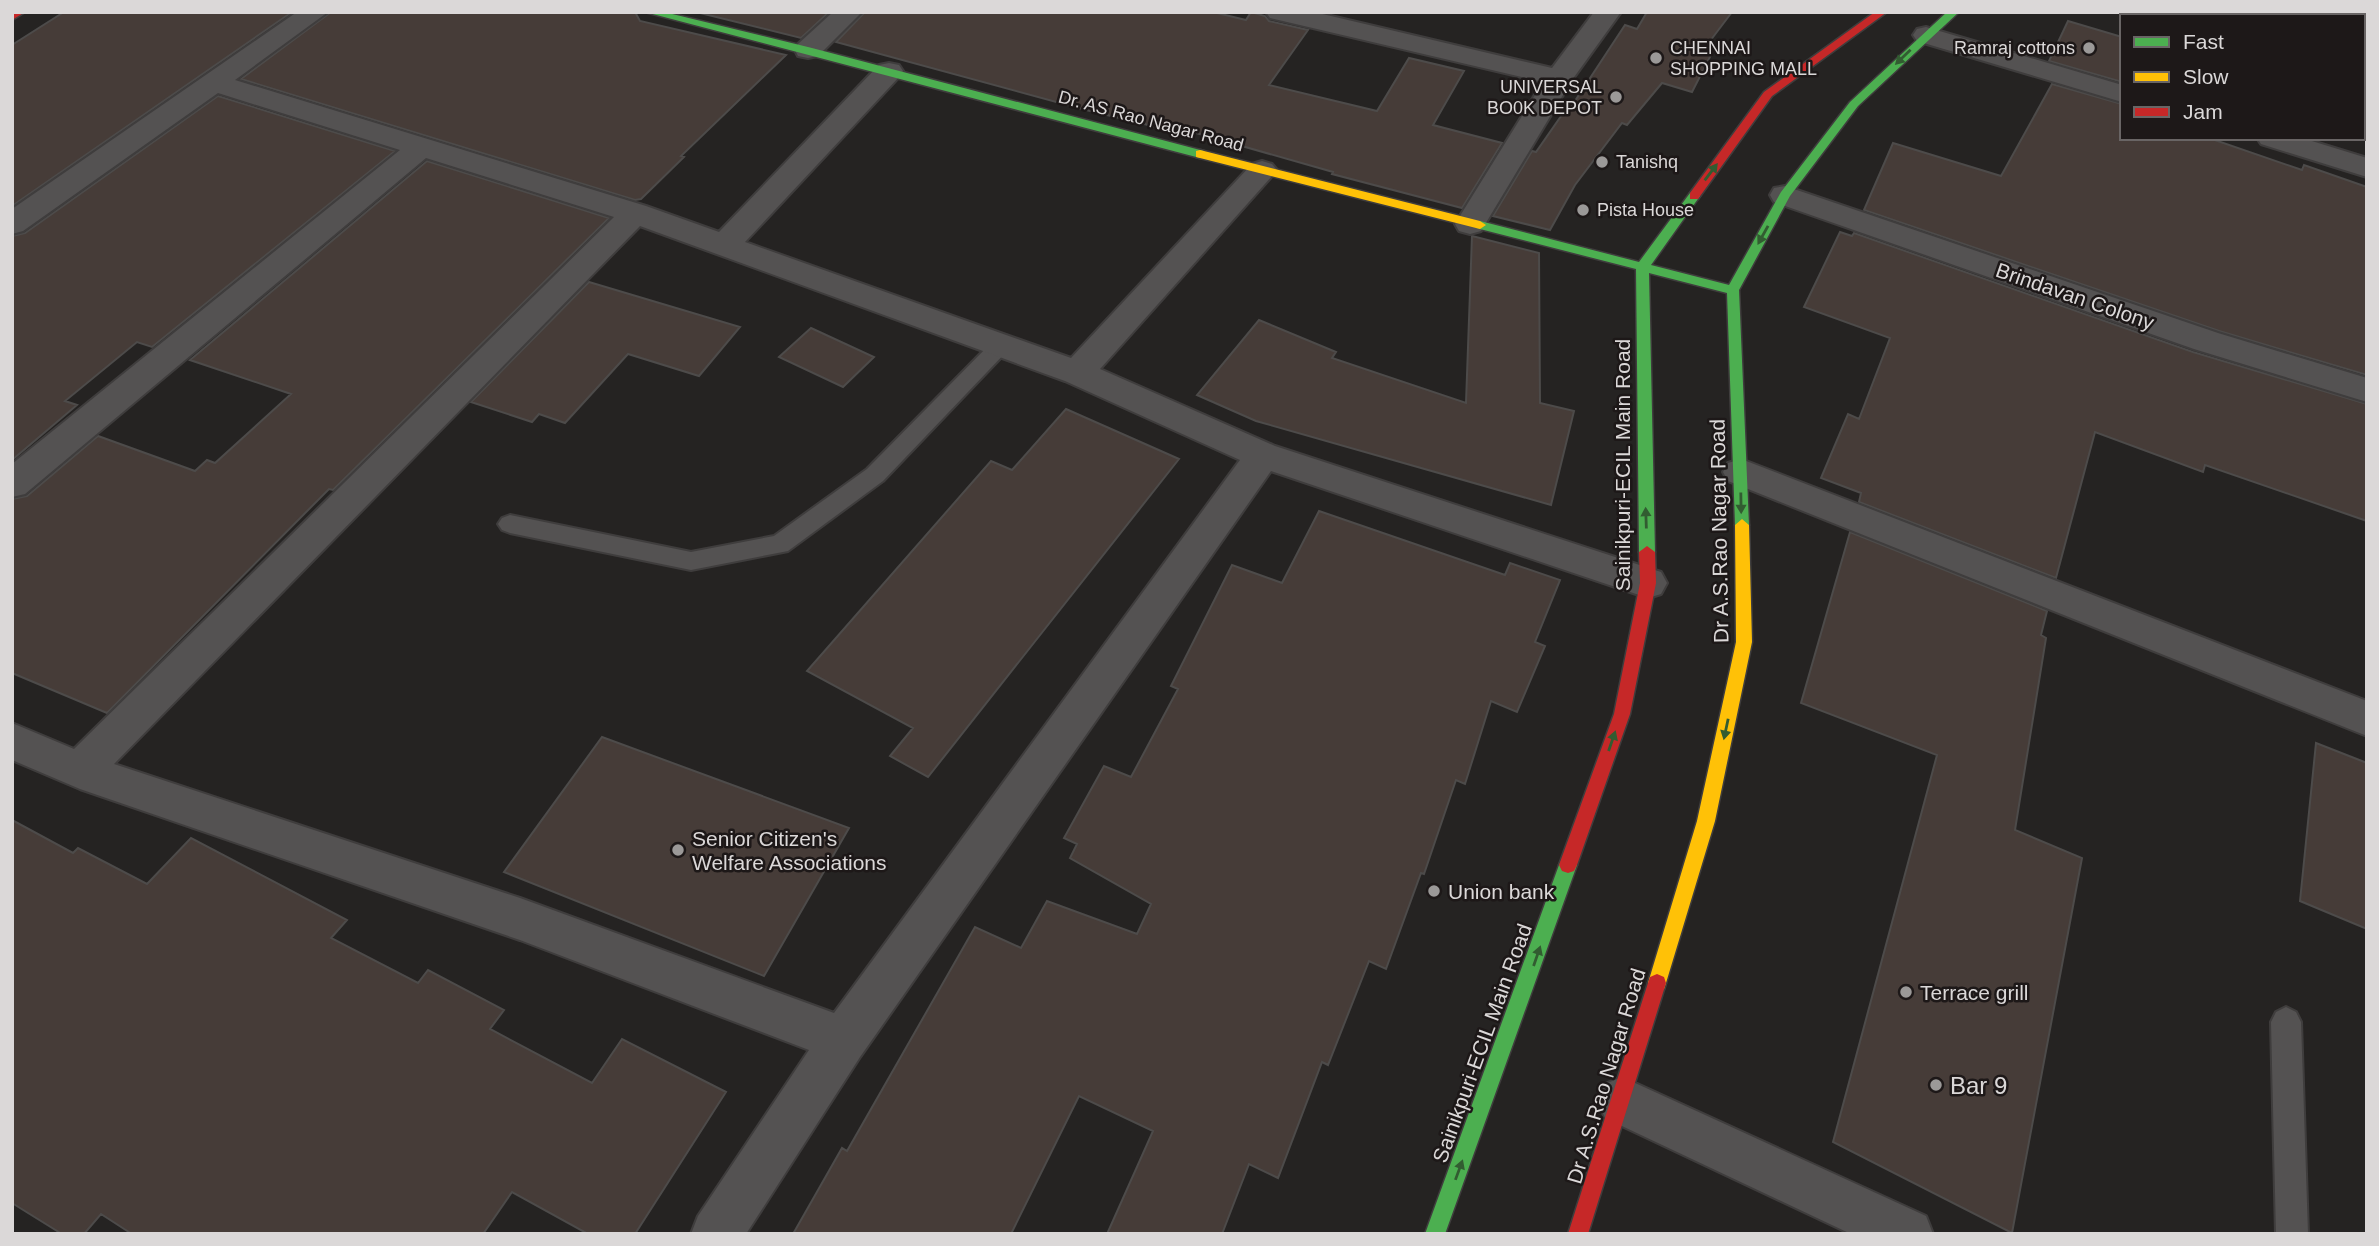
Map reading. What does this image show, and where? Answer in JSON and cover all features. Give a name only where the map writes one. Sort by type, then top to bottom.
[{"type":"main road","points":[[12,17],[20,12]]},
{"type":"main road","name":"Dr. AS Rao Nagar Road","points":[[650,12],[808,50],[1470,224],[1733,290]]},
{"type":"main road","points":[[1642,267],[1768,94],[1882,12]]},
{"type":"main road","points":[[1733,290],[1785,195],[1854,104],[1955,12]]},
{"type":"main road","name":"Sainikpuri-ECIL Main Road","points":[[1435,1234],[1507,1040],[1622,714],[1648,583],[1642,267]]},
{"type":"main road","name":"Dr A.S.Rao Nagar Road","points":[[1578,1234],[1622,1101],[1706,821],[1744,642],[1741,472],[1733,290]]},
{"type":"street","points":[[12,224],[316,12]]},
{"type":"street","points":[[808,50],[849,12]]},
{"type":"street","points":[[1279,12],[1403,31],[1559,78]]},
{"type":"street","points":[[1470,224],[1559,78],[1608,12]]},
{"type":"street","points":[[1927,35],[2120,93]]},
{"type":"street","points":[[724,245],[888,71]]},
{"type":"street","points":[[215,83],[635,213],[1077,373],[1264,455],[1648,583]]},
{"type":"street","points":[[2277,140],[2367,168]]},
{"type":"street","points":[[12,484],[420,148]]},
{"type":"street","points":[[1077,373],[1262,170]]},
{"type":"street","name":"Brindavan Colony","points":[[1785,195],[2206,341],[2367,390]]},
{"type":"street","points":[[80,771],[635,213]]},
{"type":"street","points":[[716,1234],[843,1040],[1264,455]]},
{"type":"street","points":[[1741,472],[2367,719]]},
{"type":"street","points":[[12,741],[80,771],[520,919],[843,1040]]},
{"type":"street","points":[[1622,1101],[1909,1234]]},
{"type":"lane","points":[[510,524],[691,561],[780,544],[875,475],[1001,345]]},
{"type":"lane","points":[[2286,1022],[2292,1234]]},
{"type":"building","points":[[64,12],[292,12],[12,206],[12,45]]},
{"type":"building","points":[[331,12],[635,12],[640,21],[786,55],[681,156],[684,157],[641,199],[635,200],[241,79]]},
{"type":"building","points":[[696,12],[829,12],[801,38]]},
{"type":"building","points":[[865,12],[1213,12],[1246,20],[1251,12],[1265,16],[1269,21],[1308,30],[1269,85],[1377,111],[1409,58],[1464,71],[1433,125],[1502,143],[1462,208],[1332,174],[1333,172],[1168,125],[1165,129],[1082,109],[836,42]]},
{"type":"building","points":[[1647,12],[1732,12],[1704,49],[1713,51],[1692,92],[1662,83],[1627,125],[1622,123],[1575,185],[1550,230],[1493,216],[1532,151],[1536,152],[1566,109],[1569,110],[1625,25],[1637,29]]},
{"type":"building","name":"Ramraj cottons","points":[[2068,21],[2120,36],[2120,81],[2049,61]]},
{"type":"building","points":[[2052,84],[2120,103],[2120,140],[2215,140],[2302,170],[2304,165],[2367,187],[2367,375],[2219,331],[1864,210],[1893,143],[2001,176]]},
{"type":"building","points":[[218,96],[395,151],[152,347],[137,342],[65,401],[77,405],[12,460],[12,236],[25,233]]},
{"type":"building","points":[[427,161],[609,218],[333,490],[329,489],[107,713],[12,673],[12,499],[27,496],[98,436],[195,471],[207,460],[215,463],[291,394],[190,360]]},
{"type":"building","points":[[1840,232],[1852,236],[1854,233],[2193,352],[2367,404],[2367,521],[2205,465],[2203,472],[2095,432],[2056,578],[1859,502],[1861,493],[1821,478],[1848,414],[1859,419],[1890,338],[1804,307]]},
{"type":"building","points":[[1472,236],[1539,253],[1540,403],[1574,411],[1551,505],[1256,421],[1197,395],[1259,320],[1336,352],[1332,358],[1466,403]]},
{"type":"building","points":[[589,282],[740,327],[699,376],[628,354],[565,423],[539,414],[532,422],[471,402]]},
{"type":"building","points":[[811,328],[874,357],[843,387],[779,357]]},
{"type":"building","points":[[1066,409],[1179,459],[928,777],[890,756],[913,728],[807,671],[991,461],[1012,470]]},
{"type":"building","points":[[1319,511],[1505,575],[1510,563],[1560,580],[1535,642],[1545,646],[1517,712],[1491,701],[1465,784],[1456,780],[1424,874],[1421,873],[1386,969],[1369,961],[1328,1065],[1322,1062],[1278,1178],[1249,1164],[1222,1234],[1107,1234],[1153,1131],[1079,1096],[1011,1234],[793,1234],[842,1148],[847,1151],[975,927],[1021,948],[1047,901],[1137,934],[1151,904],[1070,858],[1077,844],[1064,838],[1104,766],[1131,777],[1178,689],[1171,686],[1232,565],[1282,583]]},
{"type":"building","points":[[1850,532],[2047,611],[2041,635],[2046,638],[2015,830],[2082,858],[2012,1233],[1833,1142],[1937,755],[1801,703]]},
{"type":"building","name":"Senior Citizen's Welfare Associations","points":[[602,737],[849,828],[764,976],[504,872]]},
{"type":"building","points":[[2316,743],[2367,763],[2367,929],[2300,901]]},
{"type":"building","points":[[12,820],[73,853],[78,848],[147,884],[191,838],[347,920],[331,938],[418,983],[428,970],[504,1010],[490,1029],[592,1083],[622,1039],[726,1092],[635,1234],[588,1234],[512,1192],[483,1234],[132,1234],[101,1214],[84,1234],[62,1234],[12,1203]]},
{"type":"traffic: fast","points":[[650,12],[808,50],[1200,154]]},
{"type":"traffic: fast","points":[[1742,525],[1733,290],[1785,195],[1854,104],[1954,12]]},
{"type":"traffic: fast","points":[[1647,552],[1642,267],[1694,196]]},
{"type":"traffic: fast","points":[[1480,225],[1733,290]]},
{"type":"traffic: fast","points":[[1435,1234],[1568,865]]},
{"type":"traffic: slow","points":[[1200,154],[1480,225]]},
{"type":"traffic: slow","points":[[1657,983],[1706,821],[1744,642],[1742,525]]},
{"type":"traffic: jam","points":[[12,17],[20,12]]},
{"type":"traffic: jam","points":[[1694,196],[1768,94],[1882,12]]},
{"type":"traffic: jam","points":[[1568,865],[1622,714],[1648,583],[1647,552]]},
{"type":"traffic: jam","points":[[1578,1234],[1657,983]]},
{"type":"place","name":"Ramraj cottons","points":[[2089,48]]},
{"type":"place","name":"CHENNAI SHOPPING MALL","points":[[1656,58]]},
{"type":"place","name":"UNIVERSAL BO0K DEPOT","points":[[1616,97]]},
{"type":"place","name":"Tanishq","points":[[1602,162]]},
{"type":"place","name":"Pista House","points":[[1583,210]]},
{"type":"place","name":"Senior Citizen's Welfare Associations","points":[[678,850]]},
{"type":"place","name":"Union bank","points":[[1434,891]]},
{"type":"place","name":"Terrace grill","points":[[1906,992]]},
{"type":"place","name":"Bar 9","points":[[1936,1085]]}]
